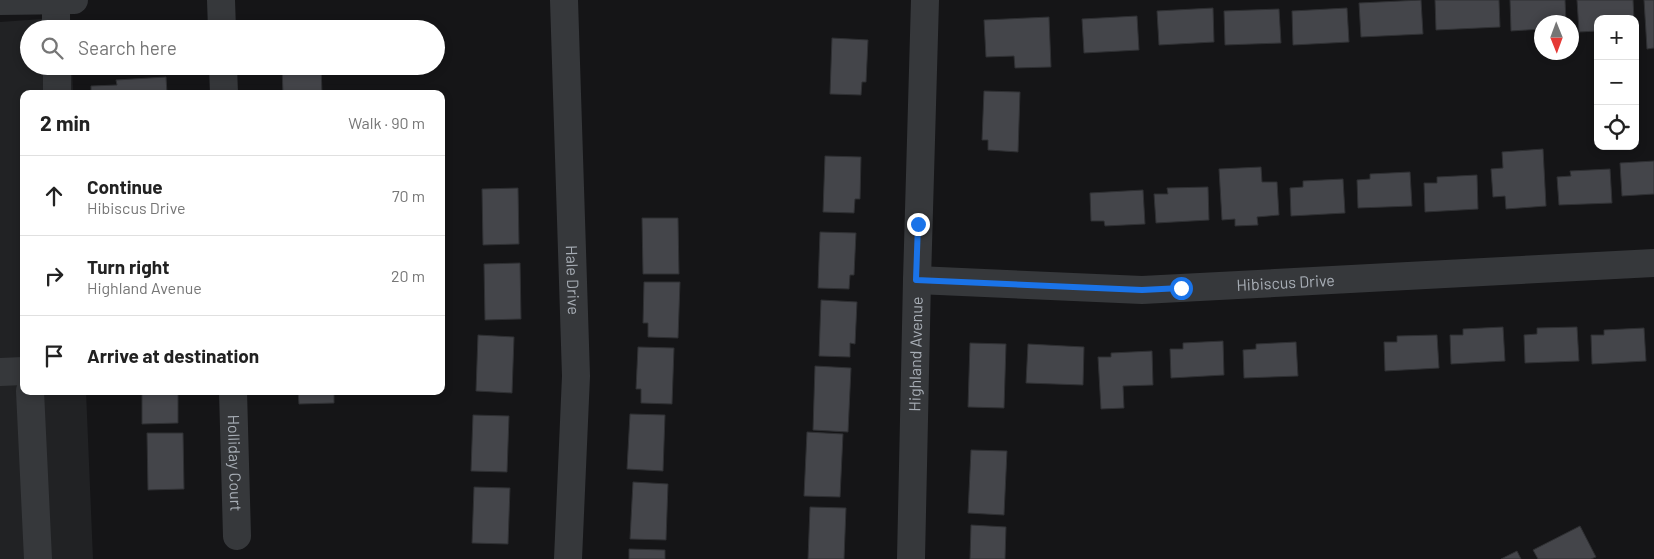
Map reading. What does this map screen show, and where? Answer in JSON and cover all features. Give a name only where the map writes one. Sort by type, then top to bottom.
[{"type":"street","points":[[56,0],[56,20]]},
{"type":"street","points":[[0,1],[74,0]]},
{"type":"street","points":[[221,0],[222,20]]},
{"type":"street","name":"Hale Drive","points":[[564,0],[576,376],[568,559]]},
{"type":"street","name":"Highland Avenue","points":[[911,559],[916,280],[925,0]]},
{"type":"street","points":[[223,75],[224,90]]},
{"type":"street","name":"Hibiscus Drive","points":[[916,280],[1142,290],[1654,263]]},
{"type":"street","points":[[0,372],[20,371]]},
{"type":"street","points":[[30,395],[38,559]]},
{"type":"street","name":"Holliday Court","points":[[233,395],[237,536]]},
{"type":"shaded area","points":[[70,17],[70,20],[28,20]]},
{"type":"shaded area","points":[[20,21],[20,75],[72,75],[73,90],[20,90],[20,395],[86,395],[93,559],[0,559],[0,22]]},
{"type":"building","points":[[1421,0],[1423,34],[1361,37],[1359,3]]},
{"type":"building","points":[[1435,0],[1499,0],[1500,27],[1436,30]]},
{"type":"building","points":[[1510,0],[1565,0],[1566,15],[1534,15],[1534,30],[1511,31]]},
{"type":"building","points":[[1577,0],[1633,0],[1634,15],[1594,15],[1594,31],[1579,32]]},
{"type":"building","points":[[1644,0],[1654,0],[1654,48],[1647,49]]},
{"type":"building","points":[[1213,8],[1214,42],[1159,45],[1157,11]]},
{"type":"building","points":[[1347,8],[1349,42],[1293,45],[1292,11]]},
{"type":"building","points":[[1279,9],[1281,43],[1225,45],[1224,11]]},
{"type":"building","points":[[1137,16],[1139,50],[1084,53],[1082,19]]},
{"type":"building","points":[[1049,17],[1051,67],[1015,68],[1014,56],[986,57],[984,20]]},
{"type":"building","points":[[832,38],[868,40],[866,82],[862,82],[861,95],[830,94]]},
{"type":"building","points":[[282,75],[321,75],[322,90],[283,90]]},
{"type":"building","points":[[166,77],[167,90],[91,90],[91,86],[117,85],[116,80]]},
{"type":"building","points":[[984,91],[1020,92],[1018,152],[988,150],[988,140],[982,140]]},
{"type":"building","points":[[1543,149],[1546,206],[1506,209],[1505,196],[1493,197],[1491,169],[1503,168],[1502,152]]},
{"type":"building","points":[[825,156],[861,157],[860,199],[855,199],[854,213],[823,212]]},
{"type":"building","points":[[1654,161],[1654,194],[1622,196],[1620,163]]},
{"type":"building","points":[[1261,167],[1262,182],[1277,182],[1279,215],[1257,217],[1258,225],[1235,226],[1235,219],[1222,220],[1219,169]]},
{"type":"building","points":[[1610,169],[1612,203],[1559,205],[1557,177],[1571,176],[1570,171]]},
{"type":"building","points":[[1410,172],[1412,206],[1358,208],[1357,180],[1370,179],[1370,174]]},
{"type":"building","points":[[1477,175],[1478,209],[1425,212],[1424,183],[1437,183],[1437,177]]},
{"type":"building","points":[[1343,179],[1345,213],[1291,216],[1290,188],[1303,187],[1303,181]]},
{"type":"building","points":[[1208,187],[1209,220],[1156,223],[1154,194],[1168,194],[1167,188]]},
{"type":"building","points":[[518,188],[519,244],[483,245],[482,189]]},
{"type":"building","points":[[1143,190],[1145,224],[1105,226],[1104,221],[1091,221],[1090,193]]},
{"type":"building","points":[[642,218],[678,218],[679,274],[643,274]]},
{"type":"building","points":[[820,232],[856,233],[854,275],[850,275],[849,289],[818,288]]},
{"type":"building","points":[[520,263],[521,319],[485,320],[484,264]]},
{"type":"building","points":[[644,282],[680,282],[678,338],[648,337],[648,323],[643,323]]},
{"type":"building","points":[[821,300],[857,302],[855,344],[850,343],[850,357],[819,356]]},
{"type":"building","points":[[1503,327],[1505,361],[1451,364],[1450,335],[1463,335],[1463,329]]},
{"type":"building","points":[[1577,327],[1579,361],[1525,363],[1524,335],[1537,334],[1537,328]]},
{"type":"building","points":[[1644,328],[1646,361],[1592,364],[1591,335],[1604,335],[1604,330]]},
{"type":"building","points":[[478,335],[514,337],[512,393],[476,391]]},
{"type":"building","points":[[1437,335],[1439,368],[1385,371],[1384,342],[1397,342],[1397,336]]},
{"type":"building","points":[[1223,341],[1224,375],[1171,378],[1170,349],[1183,349],[1183,343]]},
{"type":"building","points":[[1296,342],[1298,376],[1244,378],[1243,350],[1256,349],[1256,344]]},
{"type":"building","points":[[970,343],[1006,344],[1004,408],[968,407]]},
{"type":"building","points":[[1028,344],[1084,347],[1083,385],[1026,383]]},
{"type":"building","points":[[638,347],[674,348],[672,404],[641,403],[641,389],[636,389]]},
{"type":"building","points":[[1152,351],[1153,385],[1123,386],[1124,408],[1101,409],[1098,357],[1111,357],[1111,353]]},
{"type":"building","points":[[815,366],[851,368],[848,432],[813,430]]},
{"type":"building","points":[[142,395],[178,395],[178,423],[142,424]]},
{"type":"building","points":[[298,395],[334,395],[334,403],[299,404]]},
{"type":"building","points":[[630,414],[665,415],[663,471],[627,469]]},
{"type":"building","points":[[473,415],[509,416],[507,472],[471,471]]},
{"type":"building","points":[[807,432],[843,434],[840,497],[804,496]]},
{"type":"building","points":[[147,433],[183,433],[184,489],[148,490]]},
{"type":"building","points":[[971,450],[1007,451],[1004,515],[968,513]]},
{"type":"building","points":[[633,482],[668,484],[666,540],[630,539]]},
{"type":"building","points":[[474,487],[510,488],[508,544],[472,543]]},
{"type":"building","points":[[810,507],[846,508],[844,559],[808,559]]},
{"type":"building","points":[[971,525],[1006,527],[1005,559],[970,559]]},
{"type":"building","points":[[1580,526],[1596,557],[1591,559],[1538,559],[1533,550]]},
{"type":"building","points":[[629,549],[665,550],[665,559],[629,559]]},
{"type":"building","points":[[1517,551],[1521,559],[1501,559]]},
{"type":"route","points":[[918,224],[916,280],[1142,290],[1181,288]]}]
